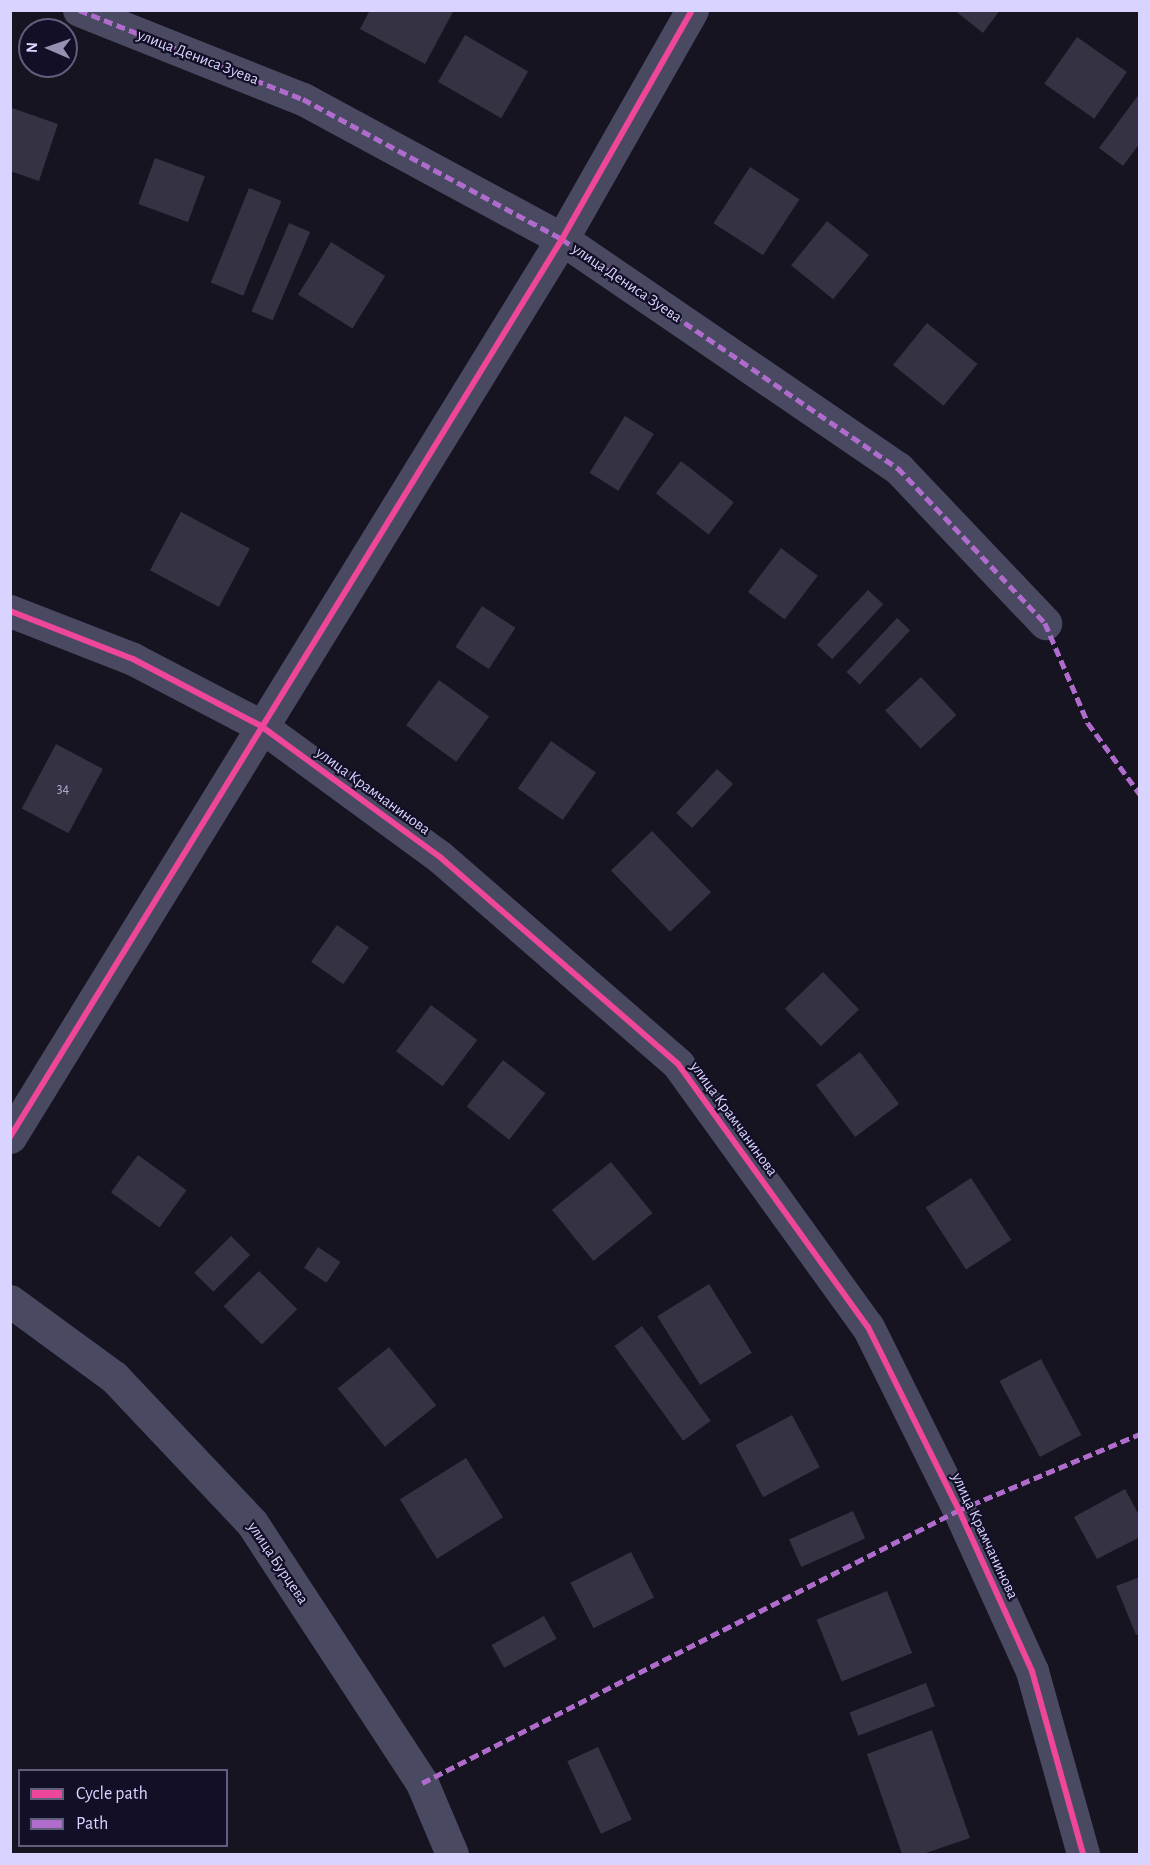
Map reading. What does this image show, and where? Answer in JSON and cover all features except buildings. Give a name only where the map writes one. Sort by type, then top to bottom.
[{"type":"street","name":"улица Дениса Зуева","points":[[79,10],[303,99],[562,238],[898,468],[1045,623]]},
{"type":"street","points":[[10,1137],[562,238],[692,10]]},
{"type":"street","name":"улица Крамчанинова","points":[[10,611],[133,659],[261,726],[440,857],[678,1064],[868,1327],[959,1510],[1032,1671],[1083,1854]]},
{"type":"street","name":"улица Бурцева","points":[[10,1301],[114,1377],[252,1523],[422,1783],[452,1854]]},
{"type":"marked path","points":[[79,10],[303,99],[562,239],[898,468],[1045,623],[1088,723],[1140,794]]},
{"type":"marked path","points":[[422,1783],[959,1510],[1140,1434]]},
{"type":"cycle path","points":[[10,1137],[562,239],[692,10]]},
{"type":"cycle path","points":[[10,611],[133,659],[261,726],[440,857],[678,1064],[868,1327],[959,1510],[1032,1671],[1083,1854]]}]
